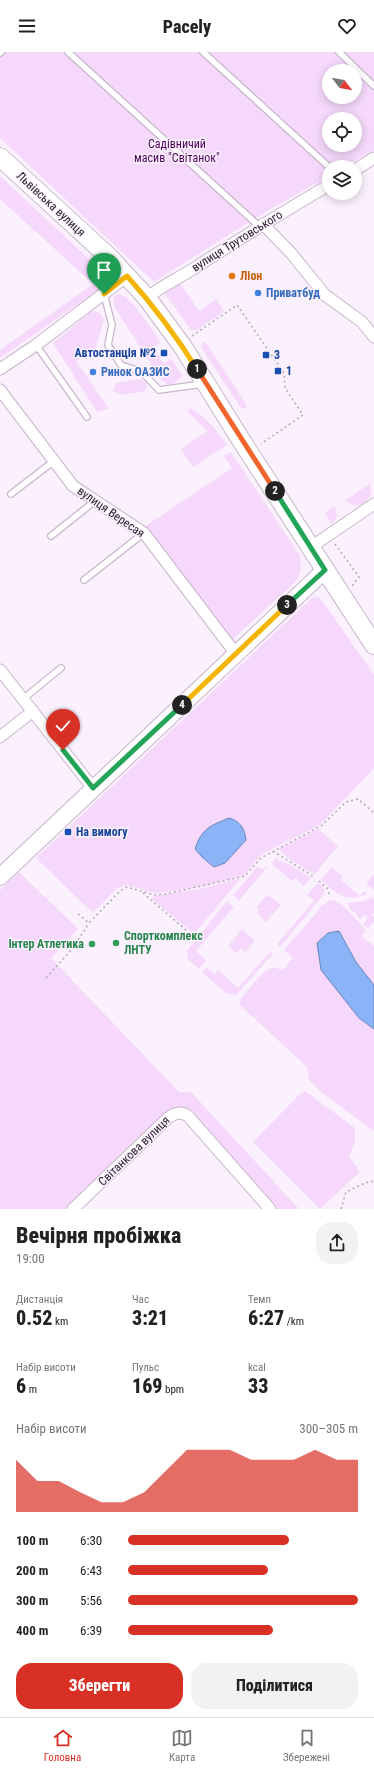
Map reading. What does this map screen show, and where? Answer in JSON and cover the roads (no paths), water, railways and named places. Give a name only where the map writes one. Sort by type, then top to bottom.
[{"type":"main road","name":"Львівська вулиця","points":[[1,159],[109,257],[147,298],[183,347],[374,645]]},
{"type":"main road","points":[[0,877],[325,570]]},
{"type":"street","points":[[362,166],[374,158]]},
{"type":"street","name":"вулиця Трутовського","points":[[147,298],[158,288],[186,274],[261,225],[322,189]]},
{"type":"street","points":[[261,225],[291,253],[325,295],[362,322],[374,338]]},
{"type":"street","points":[[0,370],[36,345],[127,276]]},
{"type":"street","name":"вулиця Вересая","points":[[0,390],[73,486],[144,533],[236,654]]},
{"type":"street","points":[[311,547],[374,504]]},
{"type":"street","points":[[0,670],[93,788]]},
{"type":"street","points":[[0,737],[33,711]]},
{"type":"street","name":"Світанкова вулиця","points":[[72,1209],[172,1114],[182,1113],[188,1116],[270,1209]]},
{"type":"lane","points":[[68,52],[261,225]]},
{"type":"lane","points":[[202,52],[322,161]]},
{"type":"lane","points":[[339,52],[374,86]]},
{"type":"lane","points":[[104,294],[112,325],[108,345],[121,365],[142,372],[159,390],[206,383]]},
{"type":"lane","points":[[36,345],[87,417]]},
{"type":"lane","points":[[11,494],[54,461]]},
{"type":"lane","points":[[51,536],[95,501]]},
{"type":"lane","points":[[84,580],[144,533]]},
{"type":"lane","points":[[23,699],[62,668]]},
{"type":"water","points":[[229,818],[239,823],[246,840],[225,863],[214,867],[195,849],[204,832],[217,823]]},
{"type":"water","points":[[339,931],[356,962],[374,985],[374,1029],[359,1018],[321,970],[317,943],[328,933]]},
{"type":"place","name":"Ліон","points":[[232,276]]},
{"type":"place","name":"Приватбуд","points":[[258,293]]},
{"type":"place","name":"Автостанція №2","points":[[164,353]]},
{"type":"place","name":"3","points":[[266,355]]},
{"type":"place","name":"1","points":[[278,371]]},
{"type":"place","name":"Ринок ОАЗИС","points":[[93,372]]},
{"type":"place","name":"На вимогу","points":[[68,832]]},
{"type":"place","name":"Спорткомплекс ЛНТУ","points":[[116,943]]},
{"type":"place","name":"Інтер Атлетика","points":[[92,944]]},
{"type":"park label","name":"Садівничий масив \"Світанок\"","points":[[177,151]]}]
